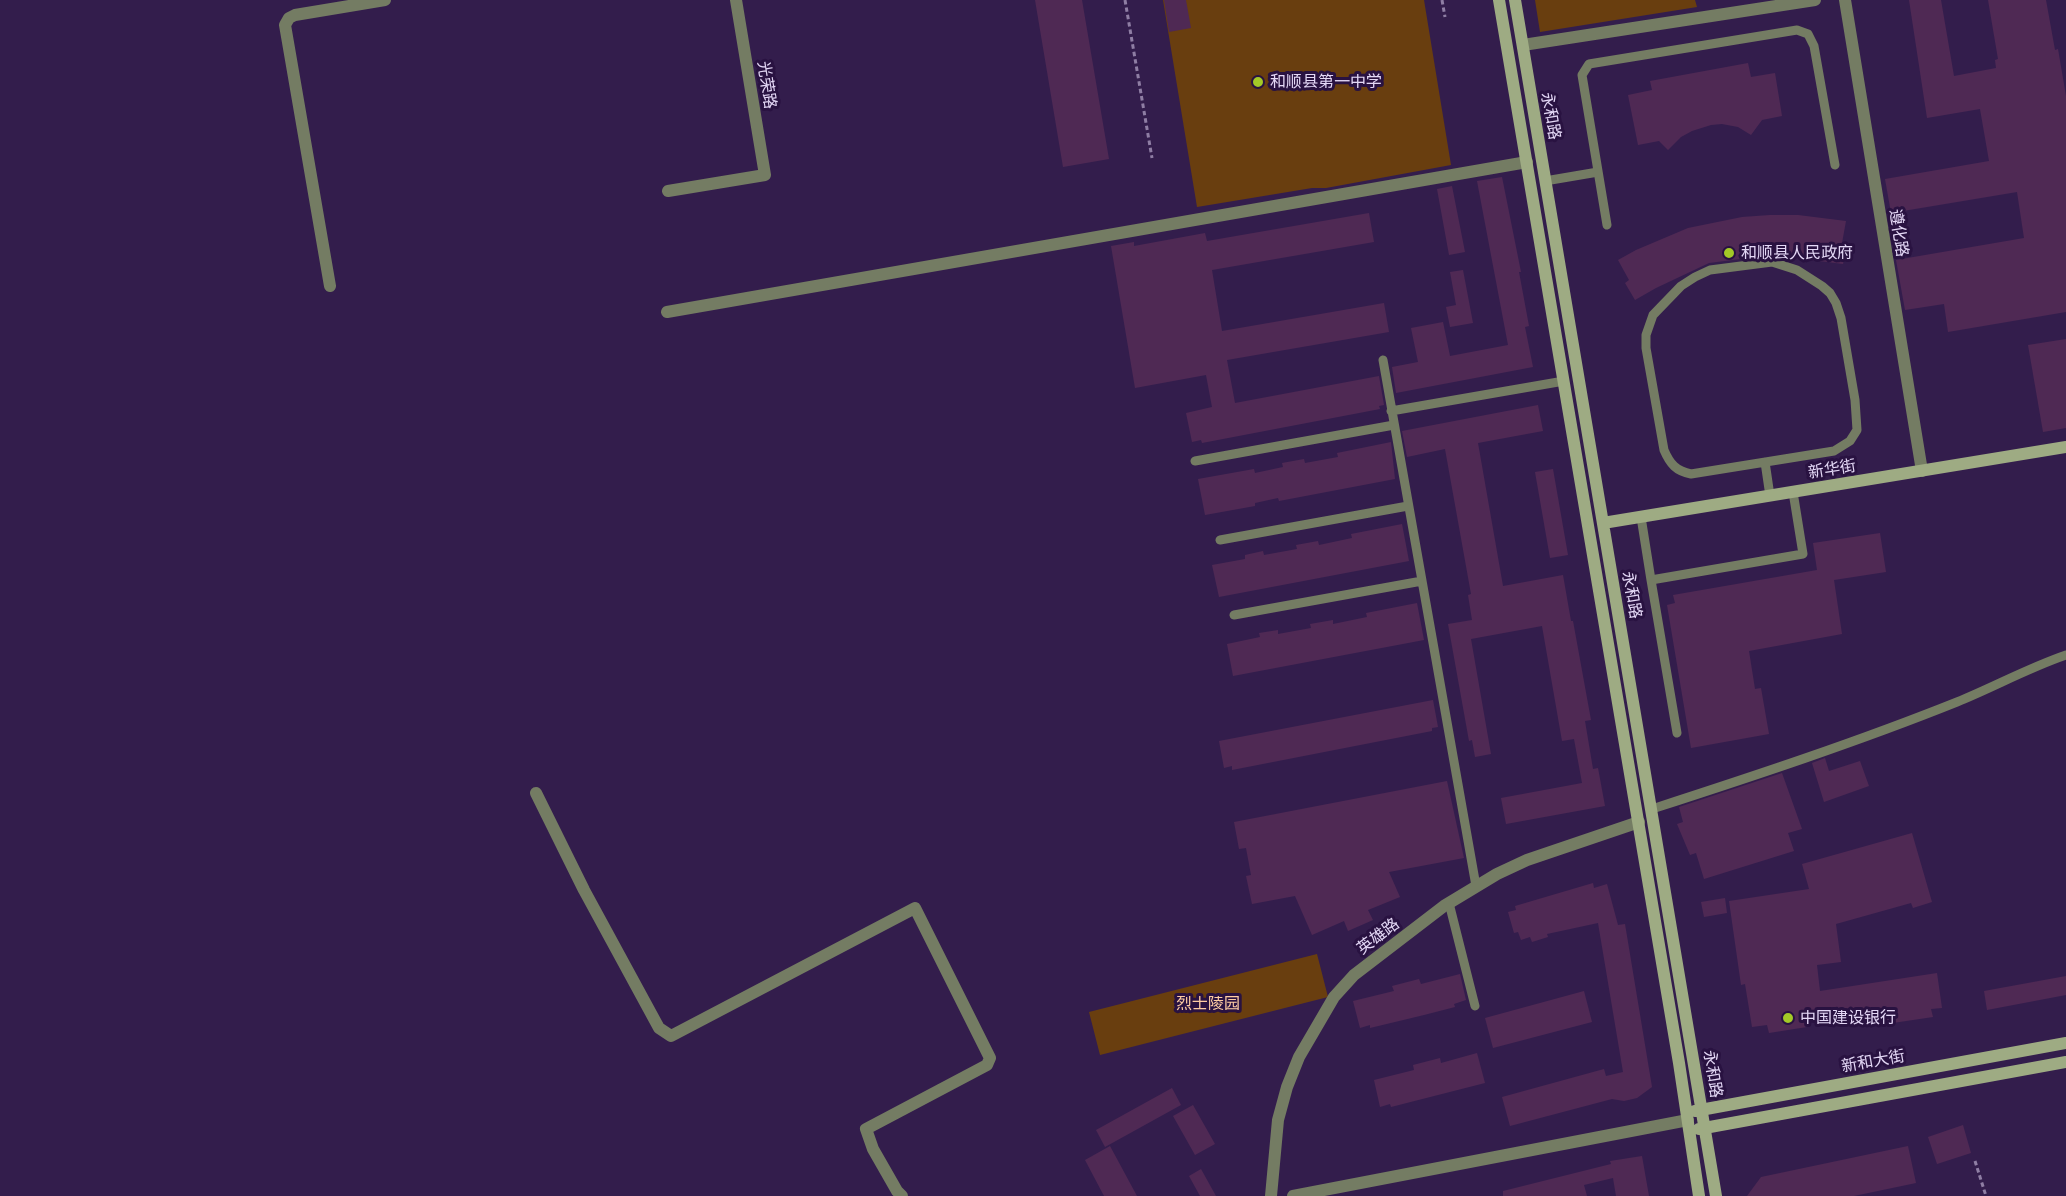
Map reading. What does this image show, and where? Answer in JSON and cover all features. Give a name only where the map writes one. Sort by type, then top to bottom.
[{"type":"main road","name":"永和路","points":[[1499,0],[1639,822],[1699,1196]]},
{"type":"main road","name":"永和路","points":[[1515,0],[1716,1196]]},
{"type":"main road","name":"新华街","points":[[1603,523],[2066,447]]},
{"type":"main road","name":"新和大街","points":[[1688,1121],[1702,1110],[2066,1043]]},
{"type":"main road","points":[[1688,1121],[1705,1128],[2066,1062]]},
{"type":"street","points":[[330,286],[285,25],[289,18],[295,15],[385,0]]},
{"type":"street","name":"光荣路","points":[[668,191],[765,175],[736,0]]},
{"type":"street","points":[[1522,45],[1815,0]]},
{"type":"street","name":"遵化路","points":[[1845,0],[1922,471]]},
{"type":"street","points":[[667,312],[1527,162]]},
{"type":"street","points":[[536,792],[584,890],[659,1028],[671,1036],[915,908],[990,1058],[987,1065],[866,1129],[873,1149],[902,1196]]},
{"type":"street","name":"英雄路","points":[[1271,1196],[1278,1120],[1287,1087],[1299,1057],[1334,998],[1354,975],[1449,903],[1476,886],[1527,860],[1639,822]]},
{"type":"street","points":[[1293,1196],[1688,1121]]},
{"type":"lane","points":[[1607,225],[1582,75],[1589,64],[1797,30],[1808,34],[1814,46],[1835,165]]},
{"type":"lane","points":[[1545,181],[1598,172]]},
{"type":"lane","points":[[1772,262],[1797,270],[1822,286],[1836,303],[1841,318],[1855,400],[1857,430],[1850,441],[1834,451],[1765,462],[1691,474],[1675,469],[1668,461],[1664,450],[1646,348],[1646,335],[1653,315],[1681,286],[1695,277],[1710,270],[1772,262]]},
{"type":"lane","points":[[1383,360],[1476,886]]},
{"type":"lane","points":[[1391,411],[1564,381]]},
{"type":"lane","points":[[1195,461],[1394,424]]},
{"type":"lane","points":[[1765,462],[1770,496]]},
{"type":"lane","points":[[1651,580],[1803,554],[1793,492]]},
{"type":"lane","points":[[1220,540],[1408,506]]},
{"type":"lane","points":[[1641,517],[1677,733]]},
{"type":"lane","points":[[1234,615],[1422,581]]},
{"type":"lane","points":[[1652,809],[1770,770],[1958,702],[2044,662],[2066,655]]},
{"type":"lane","points":[[1449,903],[1475,1006]]},
{"type":"path","points":[[1125,0],[1152,158]]},
{"type":"path","points":[[1443,0],[1445,17]]},
{"type":"path","points":[[1975,1161],[1986,1196]]},
{"type":"green space","points":[[1163,0],[1424,0],[1451,165],[1326,188],[1312,188],[1197,207]]},
{"type":"green space","points":[[1535,0],[1695,0],[1697,7],[1540,32]]},
{"type":"green space","name":"烈士陵园","points":[[1317,954],[1328,997],[1100,1055],[1089,1012]]},
{"type":"building","points":[[1035,0],[1082,0],[1109,159],[1063,167]]},
{"type":"building","points":[[1164,0],[1186,0],[1191,28],[1169,32]]},
{"type":"building","points":[[1909,0],[1941,0],[1954,76],[1996,68],[1995,60],[1998,59],[1988,0],[2046,0],[2066,96],[2066,312],[1948,332],[1944,304],[1905,310],[1896,260],[2024,238],[2017,192],[1891,213],[1885,179],[1989,161],[1980,109],[1927,118]]},
{"type":"building","points":[[1748,63],[1751,77],[1775,73],[1782,116],[1762,120],[1751,135],[1738,127],[1722,124],[1692,131],[1681,137],[1668,150],[1659,141],[1638,145],[1628,95],[1652,90],[1650,81]]},
{"type":"building","points":[[1502,177],[1521,272],[1519,272],[1529,326],[1525,327],[1533,367],[1396,393],[1392,367],[1418,362],[1411,328],[1443,322],[1450,356],[1508,345],[1477,181]]},
{"type":"building","points":[[1452,186],[1465,252],[1449,255],[1437,189]]},
{"type":"building","points":[[1369,213],[1374,242],[1212,270],[1222,331],[1384,303],[1389,332],[1227,360],[1235,403],[1379,376],[1384,405],[1379,406],[1380,409],[1202,443],[1201,440],[1192,442],[1186,413],[1212,407],[1206,375],[1135,388],[1111,246],[1134,242],[1134,246],[1205,233],[1207,241]]},
{"type":"building","points":[[1798,215],[1846,221],[1842,243],[1847,244],[1843,264],[1772,255],[1709,263],[1635,300],[1625,283],[1629,280],[1618,260],[1636,250],[1688,228],[1742,217]]},
{"type":"building","points":[[1463,270],[1473,323],[1450,327],[1446,307],[1456,305],[1450,272]]},
{"type":"building","points":[[2066,339],[2066,428],[2043,432],[2028,345]]},
{"type":"building","points":[[1538,405],[1543,431],[1478,443],[1503,586],[1563,575],[1591,720],[1585,721],[1593,769],[1598,768],[1605,806],[1506,824],[1501,798],[1582,783],[1574,739],[1562,741],[1542,626],[1471,639],[1491,754],[1475,757],[1472,740],[1469,741],[1448,624],[1472,620],[1468,595],[1471,594],[1445,449],[1407,457],[1402,431]]},
{"type":"building","points":[[1391,442],[1395,479],[1279,501],[1278,498],[1255,503],[1255,506],[1205,515],[1198,479],[1254,469],[1255,473],[1283,467],[1282,463],[1304,459],[1305,463],[1338,457],[1337,453]]},
{"type":"building","points":[[1553,469],[1568,555],[1550,558],[1535,472]]},
{"type":"building","points":[[1402,524],[1409,561],[1219,597],[1212,565],[1245,559],[1245,555],[1263,551],[1264,555],[1297,549],[1296,545],[1318,541],[1319,545],[1352,538],[1351,534]]},
{"type":"building","points":[[1880,533],[1886,572],[1834,580],[1842,634],[1749,651],[1755,689],[1761,688],[1769,734],[1691,748],[1667,605],[1675,603],[1673,595],[1817,570],[1813,543]]},
{"type":"building","points":[[1417,603],[1424,640],[1233,676],[1227,644],[1260,637],[1259,633],[1278,630],[1278,634],[1311,628],[1310,624],[1333,620],[1333,624],[1367,617],[1366,613]]},
{"type":"building","points":[[1433,700],[1438,727],[1432,728],[1432,731],[1232,770],[1232,766],[1224,768],[1219,741]]},
{"type":"building","points":[[1825,758],[1829,771],[1860,761],[1869,786],[1824,802],[1812,763]]},
{"type":"building","points":[[1782,773],[1802,829],[1788,833],[1794,851],[1704,879],[1696,853],[1690,855],[1677,824],[1683,822],[1679,807]]},
{"type":"building","points":[[1447,781],[1464,858],[1389,872],[1400,897],[1368,910],[1373,920],[1348,931],[1344,921],[1312,935],[1295,896],[1252,904],[1246,876],[1251,875],[1246,848],[1239,849],[1234,822]]},
{"type":"building","points":[[1912,833],[1932,902],[1913,908],[1911,903],[1836,924],[1841,962],[1817,965],[1820,991],[1937,973],[1942,1008],[1931,1009],[1933,1017],[1886,1024],[1884,1016],[1837,1024],[1835,1015],[1806,1019],[1807,1027],[1769,1033],[1767,1025],[1752,1027],[1745,984],[1741,985],[1729,901],[1809,889],[1802,864]]},
{"type":"building","points":[[1593,883],[1594,888],[1607,884],[1618,925],[1625,924],[1652,1087],[1637,1098],[1624,1101],[1612,1099],[1510,1126],[1502,1097],[1604,1069],[1606,1076],[1623,1072],[1598,923],[1547,934],[1548,937],[1532,942],[1530,937],[1521,940],[1518,932],[1514,933],[1508,912],[1516,910],[1515,906]]},
{"type":"building","points":[[1725,898],[1727,913],[1704,917],[1701,902]]},
{"type":"building","points":[[1460,974],[1466,1000],[1454,1004],[1455,1007],[1370,1028],[1370,1025],[1360,1028],[1353,1001],[1394,991],[1392,986],[1419,979],[1421,984]]},
{"type":"building","points":[[2066,976],[2066,995],[1987,1010],[1984,991]]},
{"type":"building","points":[[1584,991],[1592,1022],[1493,1048],[1485,1018]]},
{"type":"building","points":[[1477,1053],[1485,1083],[1391,1107],[1390,1104],[1380,1107],[1374,1080],[1414,1070],[1413,1065],[1440,1058],[1441,1063]]},
{"type":"building","points":[[1172,1088],[1181,1105],[1105,1147],[1096,1130]]},
{"type":"building","points":[[1193,1105],[1215,1144],[1195,1155],[1173,1116]]},
{"type":"building","points":[[1963,1125],[1971,1153],[1937,1164],[1928,1137]]},
{"type":"building","points":[[1110,1146],[1137,1196],[1104,1196],[1085,1160]]},
{"type":"building","points":[[1908,1146],[1916,1183],[1854,1196],[1747,1196],[1761,1177]]},
{"type":"building","points":[[1642,1156],[1649,1196],[1616,1196],[1613,1178],[1584,1185],[1587,1196],[1503,1196],[1503,1191],[1611,1164],[1610,1161]]},
{"type":"building","points":[[1201,1169],[1216,1196],[1200,1196],[1189,1176]]},
{"type":"place","name":"和顺县第一中学","points":[[1258,82]]},
{"type":"place","name":"和顺县人民政府","points":[[1729,253]]},
{"type":"place","name":"中国建设银行","points":[[1788,1018]]}]
